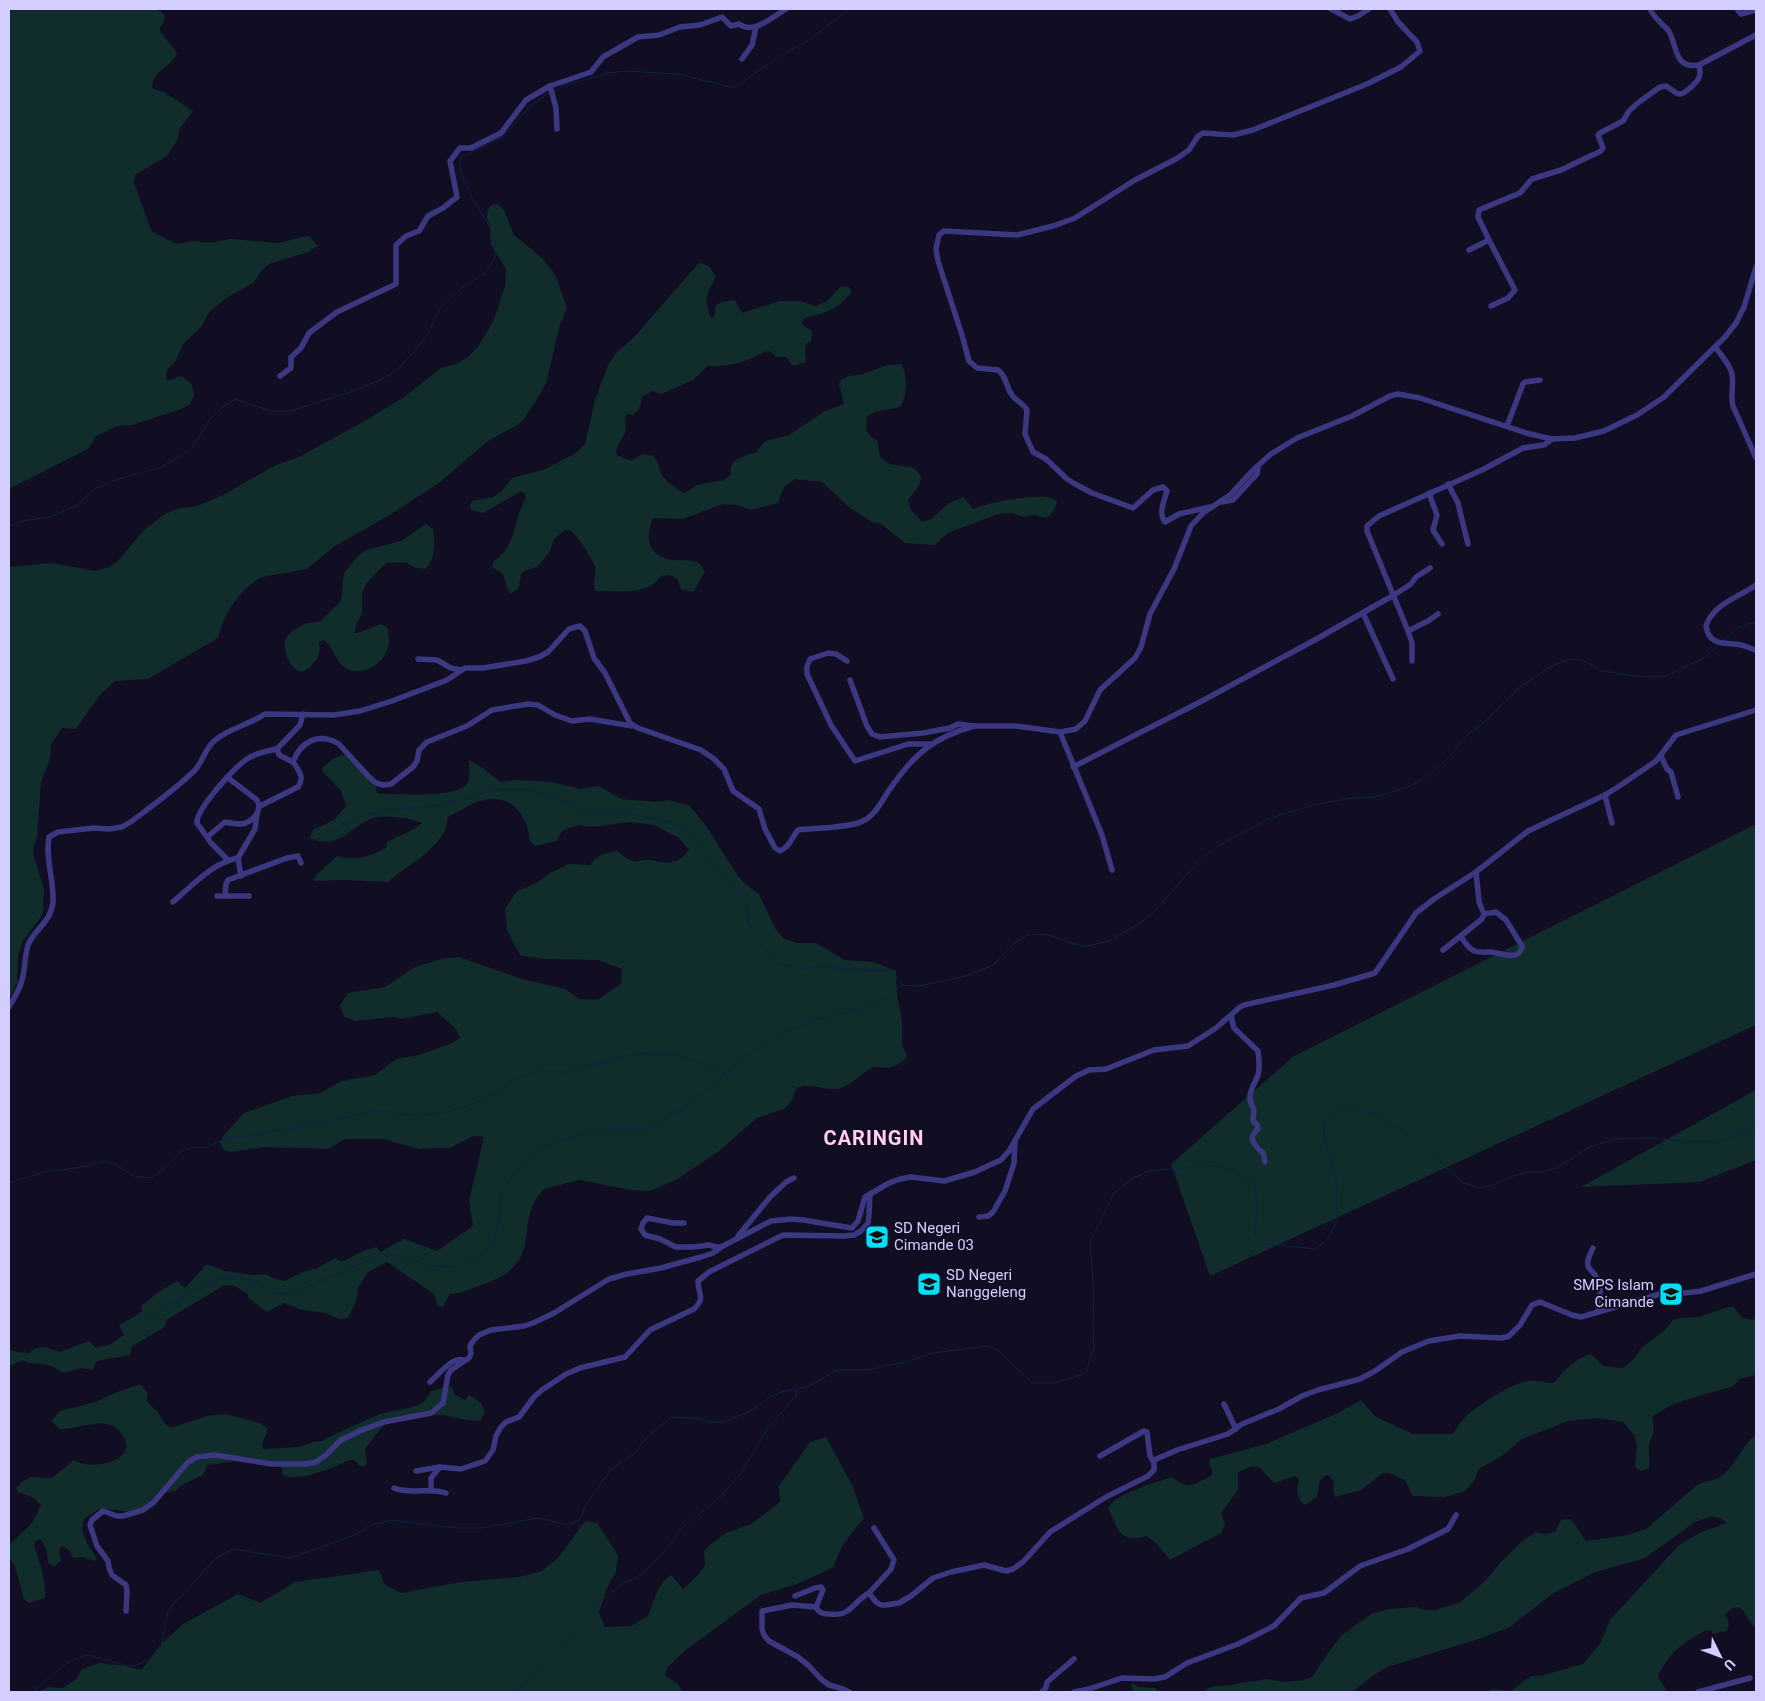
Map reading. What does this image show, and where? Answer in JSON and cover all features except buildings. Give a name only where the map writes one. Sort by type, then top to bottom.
[{"type":"street","points":[[280,376],[291,368],[291,357],[301,348],[309,333],[337,312],[396,284],[396,245],[406,236],[419,231],[428,216],[443,208],[456,197],[450,161],[460,148],[471,148],[501,133],[526,100],[550,86],[591,72],[603,57],[638,37],[659,35],[680,27],[700,25],[722,17],[731,26],[739,24],[744,28],[756,27],[786,9]]},
{"type":"street","points":[[1331,9],[1352,18],[1369,9]]},
{"type":"street","points":[[1214,506],[1180,514],[1165,522],[1161,513],[1167,491],[1164,487],[1153,490],[1133,508],[1092,493],[1075,484],[1066,479],[1046,459],[1032,452],[1025,434],[1027,410],[1013,396],[1006,380],[998,370],[977,368],[968,361],[962,335],[938,261],[936,249],[939,235],[944,231],[1017,234],[1053,226],[1075,218],[1108,199],[1135,180],[1176,159],[1189,150],[1198,136],[1203,133],[1233,135],[1253,130],[1367,84],[1401,67],[1420,51],[1419,45],[1398,22],[1390,9]]},
{"type":"street","points":[[1650,9],[1653,16],[1670,33],[1679,58],[1689,65],[1698,65],[1756,35]]},
{"type":"street","points":[[1737,9],[1744,15],[1756,10]]},
{"type":"street","points":[[742,59],[752,45],[756,27]]},
{"type":"street","points":[[1491,306],[1508,298],[1515,290],[1478,217],[1477,213],[1479,210],[1520,193],[1532,179],[1561,170],[1602,151],[1603,148],[1598,135],[1600,133],[1623,121],[1629,111],[1660,87],[1666,86],[1678,94],[1684,94],[1699,79],[1698,65]]},
{"type":"street","points":[[550,86],[554,97],[557,129]]},
{"type":"street","points":[[1469,250],[1489,240]]},
{"type":"street","points":[[850,680],[867,726],[876,736],[885,737],[924,733],[950,728],[958,724],[974,726],[1007,725],[1060,732],[1076,729],[1082,724],[1100,690],[1135,658],[1150,614],[1174,569],[1191,526],[1203,513],[1230,495],[1271,454],[1297,438],[1352,416],[1390,396],[1398,394],[1420,398],[1526,433],[1552,439],[1592,436],[1637,415],[1664,397],[1715,347],[1733,328],[1742,313],[1750,293],[1756,267]]},
{"type":"street","points":[[1715,347],[1731,370],[1732,406],[1756,458]]},
{"type":"street","points":[[1507,426],[1523,384],[1540,380]]},
{"type":"street","points":[[1412,661],[1412,643],[1408,631],[1367,531],[1367,526],[1379,516],[1510,456],[1523,448],[1544,444],[1552,439]]},
{"type":"street","points":[[1448,484],[1458,503],[1468,544]]},
{"type":"street","points":[[1429,493],[1437,515],[1433,530],[1442,544]]},
{"type":"street","points":[[1073,767],[1200,702],[1394,595],[1430,568]]},
{"type":"street","points":[[1756,585],[1730,599],[1708,620],[1706,626],[1709,636],[1720,644],[1740,645],[1756,650]]},
{"type":"street","points":[[1363,612],[1393,679]]},
{"type":"street","points":[[1408,631],[1438,614]]},
{"type":"street","points":[[9,1007],[20,988],[28,945],[47,920],[52,906],[53,887],[48,857],[49,839],[52,834],[94,828],[122,827],[188,776],[198,766],[210,745],[228,731],[265,714],[334,715],[360,711],[447,680],[461,670],[526,661],[539,657],[548,652],[569,628],[576,625],[585,631],[594,658],[605,673],[632,726]]},
{"type":"street","points":[[847,661],[836,654],[828,652],[810,659],[807,666],[807,674],[831,725],[855,761],[908,744],[931,744]]},
{"type":"street","points":[[418,659],[437,660],[451,668],[461,670]]},
{"type":"street","points":[[293,762],[305,743],[314,739],[333,740],[344,748],[376,783],[383,785],[391,784],[413,767],[417,761],[419,750],[426,742],[467,726],[492,710],[528,704],[538,705],[555,715],[572,721],[590,719],[632,726],[702,750],[724,769],[733,791],[759,809],[765,829],[775,848],[780,850],[785,849],[789,845],[798,830],[854,824],[866,819],[880,805],[907,767],[931,744],[974,726]]},
{"type":"street","points":[[126,1611],[126,1585],[112,1575],[108,1568],[108,1561],[97,1546],[90,1525],[92,1520],[100,1513],[107,1511],[117,1516],[123,1516],[143,1510],[154,1502],[188,1462],[197,1457],[215,1455],[272,1464],[306,1464],[316,1462],[341,1440],[362,1430],[384,1422],[426,1415],[436,1411],[443,1403],[448,1375],[451,1370],[469,1358],[471,1353],[470,1346],[484,1332],[533,1323],[554,1313],[609,1279],[619,1275],[661,1268],[713,1253],[737,1238],[772,1221],[791,1219],[852,1228],[858,1221],[864,1200],[870,1194],[889,1183],[911,1177],[944,1181],[975,1172],[1001,1160],[1015,1142],[1034,1109],[1076,1076],[1089,1070],[1106,1069],[1154,1050],[1188,1046],[1216,1028],[1244,1005],[1375,973],[1416,913],[1434,898],[1476,872],[1528,831],[1605,795],[1634,777],[1660,756],[1676,735],[1756,710]]},
{"type":"street","points":[[228,860],[197,823],[196,819],[199,813],[227,777],[246,759],[262,752],[277,749],[300,725],[303,714]]},
{"type":"street","points":[[1060,732],[1102,835],[1112,870]]},
{"type":"street","points":[[241,876],[238,858],[255,829],[260,806],[298,787],[301,782],[302,776],[293,762],[279,755],[277,749]]},
{"type":"street","points":[[1660,756],[1667,769],[1671,772],[1678,797]]},
{"type":"street","points":[[227,777],[257,800],[260,806]]},
{"type":"street","points":[[1605,795],[1612,823]]},
{"type":"street","points":[[207,837],[224,822],[241,824],[249,822],[257,814]]},
{"type":"street","points":[[225,896],[228,880],[287,858],[298,856],[300,863]]},
{"type":"street","points":[[173,902],[206,873],[228,860],[238,858]]},
{"type":"street","points":[[1443,950],[1482,919],[1484,914],[1479,902],[1476,872]]},
{"type":"street","points":[[217,896],[249,896]]},
{"type":"street","points":[[1461,937],[1476,952],[1492,952],[1510,956],[1517,955],[1520,952],[1522,946],[1506,920],[1496,912],[1484,914]]},
{"type":"street","points":[[1230,1016],[1234,1028],[1258,1051],[1259,1069],[1249,1094],[1254,1109],[1253,1121],[1258,1129],[1252,1135],[1252,1139],[1262,1153],[1265,1162]]},
{"type":"street","points":[[979,1217],[988,1216],[993,1212],[1006,1191],[1014,1163],[1015,1142]]},
{"type":"street","points":[[737,1238],[770,1197],[786,1182],[794,1178]]},
{"type":"street","points":[[416,1472],[440,1467],[461,1469],[486,1460],[493,1450],[498,1431],[501,1427],[506,1422],[519,1417],[534,1397],[542,1390],[566,1374],[580,1368],[624,1357],[650,1330],[694,1309],[701,1301],[702,1296],[698,1281],[708,1272],[783,1235],[843,1236],[854,1235],[861,1231],[868,1223],[870,1215],[870,1194]]},
{"type":"street","points":[[684,1223],[647,1218],[641,1229],[645,1235],[660,1239],[676,1247],[694,1247],[709,1244],[721,1247]]},
{"type":"street","points":[[1593,1248],[1587,1259],[1587,1266],[1600,1285],[1598,1312]]},
{"type":"street","points":[[1153,1461],[1188,1446],[1228,1434],[1242,1424],[1279,1409],[1302,1396],[1360,1379],[1375,1372],[1402,1352],[1429,1340],[1460,1336],[1502,1338],[1509,1336],[1517,1329],[1535,1303],[1540,1302],[1553,1306],[1576,1316],[1586,1316],[1667,1292],[1685,1293],[1701,1291],[1756,1274]]},
{"type":"street","points":[[430,1382],[449,1364],[458,1360],[465,1360]]},
{"type":"street","points":[[1224,1404],[1236,1429]]},
{"type":"street","points":[[869,1593],[876,1602],[886,1606],[899,1603],[933,1578],[951,1572],[984,1566],[1006,1571],[1013,1569],[1023,1562],[1050,1532],[1114,1492],[1148,1476],[1154,1470],[1147,1432],[1144,1431],[1100,1456]]},
{"type":"street","points":[[431,1491],[431,1478],[440,1467]]},
{"type":"street","points":[[394,1488],[412,1492],[438,1490],[446,1493]]},
{"type":"street","points":[[1074,1692],[1122,1678],[1154,1679],[1165,1677],[1187,1663],[1238,1644],[1274,1626],[1301,1598],[1324,1593],[1360,1566],[1408,1549],[1448,1529],[1456,1515]]},
{"type":"street","points":[[848,1692],[829,1685],[798,1657],[773,1644],[764,1635],[761,1615],[762,1611],[792,1606],[816,1608],[821,1613],[845,1614],[858,1600],[869,1593],[891,1569],[894,1560],[874,1528]]},
{"type":"street","points":[[795,1596],[820,1587],[823,1590],[816,1608]]},
{"type":"street","points":[[1046,1691],[1047,1682],[1074,1659]]},
{"type":"street","points":[[1698,1692],[1750,1678]]},
{"type":"green space","points":[[9,9],[154,9],[162,12],[165,16],[160,31],[177,53],[175,58],[159,72],[152,86],[154,89],[164,92],[193,111],[180,128],[177,141],[167,156],[135,175],[134,182],[150,228],[153,232],[177,244],[194,241],[208,243],[231,239],[279,243],[306,236],[310,237],[318,246],[308,252],[269,264],[253,283],[228,297],[210,311],[201,327],[183,344],[176,360],[167,370],[166,379],[170,380],[182,376],[192,385],[194,397],[189,405],[132,425],[118,426],[96,436],[88,449],[9,489]]},
{"type":"green space","points":[[493,204],[498,204],[504,210],[514,235],[543,259],[555,274],[567,308],[560,325],[546,383],[542,391],[524,419],[488,441],[439,483],[388,516],[335,546],[307,569],[262,577],[254,582],[240,595],[228,611],[218,638],[148,679],[115,681],[99,696],[76,729],[62,728],[51,745],[50,759],[41,782],[37,838],[33,854],[44,888],[43,914],[23,941],[18,955],[17,983],[9,999],[9,567],[51,563],[96,571],[109,567],[117,562],[144,530],[165,514],[178,509],[197,506],[223,495],[276,465],[299,457],[404,397],[441,368],[456,364],[468,357],[478,347],[494,320],[505,287],[506,269],[491,245],[490,227],[487,218],[488,210]]},
{"type":"green space","points":[[701,263],[709,266],[716,277],[707,298],[707,307],[712,319],[716,306],[721,302],[735,300],[742,313],[780,301],[800,301],[816,306],[827,301],[841,286],[849,287],[852,292],[836,307],[803,319],[802,324],[812,331],[811,341],[806,344],[805,349],[806,362],[793,366],[786,357],[777,357],[769,351],[743,362],[708,366],[693,380],[661,394],[653,391],[642,397],[637,412],[633,415],[628,414],[625,417],[626,431],[616,450],[617,455],[631,461],[642,454],[653,456],[664,478],[672,486],[685,493],[697,485],[724,480],[731,474],[732,464],[738,458],[758,452],[759,448],[766,441],[789,435],[825,411],[844,404],[839,384],[841,380],[887,365],[901,364],[905,374],[906,386],[903,402],[900,407],[875,412],[867,416],[867,428],[870,436],[877,440],[880,456],[883,460],[890,464],[914,468],[921,476],[919,486],[908,500],[910,509],[922,522],[931,519],[949,503],[964,497],[973,509],[1016,499],[1041,497],[1057,501],[1055,509],[1046,518],[1034,515],[1023,517],[1013,513],[998,514],[948,533],[935,545],[905,543],[881,524],[872,522],[850,508],[822,482],[795,479],[784,487],[778,503],[751,510],[737,505],[723,504],[683,519],[653,518],[650,525],[649,538],[653,550],[663,558],[695,562],[705,572],[693,592],[681,589],[677,579],[670,575],[661,576],[648,587],[641,590],[623,592],[596,591],[594,585],[595,567],[592,560],[575,535],[565,530],[554,539],[550,551],[540,564],[521,574],[519,587],[511,593],[508,590],[503,574],[492,567],[493,562],[506,550],[526,497],[524,493],[520,492],[483,513],[471,510],[470,505],[472,501],[493,497],[501,492],[512,478],[545,469],[576,453],[585,444],[595,400],[609,363],[697,265]]},
{"type":"green space","points":[[426,524],[433,529],[434,539],[433,556],[429,565],[425,569],[416,568],[405,562],[386,563],[366,584],[362,593],[362,613],[356,625],[355,633],[381,624],[388,628],[389,644],[387,651],[378,663],[365,670],[351,670],[341,664],[329,645],[323,640],[319,642],[320,651],[317,659],[309,668],[302,672],[290,664],[285,649],[285,639],[291,632],[304,624],[321,621],[341,601],[344,573],[359,555],[366,550],[401,541]]},
{"type":"green space","points":[[350,753],[374,777],[377,793],[431,794],[456,790],[464,786],[469,780],[469,760],[501,782],[515,780],[552,782],[580,789],[599,786],[621,799],[657,802],[668,800],[689,805],[706,826],[738,876],[745,884],[759,894],[775,928],[783,938],[797,943],[816,943],[845,960],[873,962],[896,971],[897,994],[902,1022],[902,1045],[907,1056],[906,1058],[893,1067],[872,1068],[840,1088],[830,1089],[802,1086],[797,1088],[786,1108],[757,1118],[719,1151],[676,1180],[649,1191],[631,1190],[579,1180],[544,1189],[535,1202],[530,1215],[526,1241],[516,1265],[504,1275],[484,1284],[463,1292],[450,1294],[443,1307],[437,1305],[434,1294],[387,1262],[368,1272],[358,1288],[356,1301],[348,1318],[339,1319],[326,1313],[302,1310],[284,1303],[267,1312],[248,1298],[248,1294],[235,1286],[225,1285],[166,1320],[165,1327],[132,1346],[130,1355],[97,1361],[93,1370],[81,1368],[63,1373],[49,1365],[30,1363],[23,1360],[9,1366],[9,1349],[29,1353],[37,1348],[44,1347],[60,1352],[89,1341],[96,1348],[109,1345],[124,1335],[119,1325],[142,1311],[141,1306],[157,1293],[177,1281],[185,1288],[206,1265],[225,1271],[253,1275],[266,1274],[284,1281],[303,1272],[316,1269],[335,1258],[341,1262],[377,1247],[380,1252],[404,1239],[437,1251],[473,1226],[469,1201],[484,1137],[473,1136],[450,1148],[419,1149],[383,1139],[345,1139],[328,1149],[264,1147],[231,1152],[224,1150],[220,1143],[224,1135],[244,1113],[292,1096],[320,1093],[342,1081],[375,1075],[396,1059],[419,1055],[452,1043],[460,1038],[456,1029],[437,1012],[402,1019],[392,1017],[356,1021],[344,1017],[340,1005],[348,993],[385,987],[415,967],[441,959],[459,957],[522,979],[565,989],[579,999],[597,1000],[621,984],[622,969],[598,960],[544,959],[520,955],[507,930],[505,909],[516,892],[569,864],[590,865],[596,858],[608,852],[617,851],[634,861],[671,862],[680,859],[689,850],[679,838],[654,825],[630,822],[591,827],[578,825],[562,831],[557,841],[535,846],[530,841],[526,823],[517,809],[503,800],[494,799],[475,803],[448,817],[444,832],[433,847],[388,882],[313,881],[317,874],[337,856],[357,858],[374,854],[386,848],[387,842],[422,823],[405,818],[378,817],[365,822],[337,840],[329,842],[310,838],[313,830],[334,820],[346,806],[341,791],[323,772],[322,768],[334,758]]},
{"type":"green space","points":[[1756,825],[1756,1025],[1210,1276],[1171,1164],[1294,1056]]},
{"type":"green space","points":[[1756,1090],[1756,1160],[1700,1182],[1581,1187]]},
{"type":"green space","points":[[1733,1307],[1743,1318],[1752,1320],[1756,1317],[1756,1375],[1739,1379],[1734,1386],[1678,1403],[1659,1412],[1652,1418],[1654,1428],[1649,1446],[1649,1468],[1641,1471],[1635,1467],[1637,1444],[1634,1435],[1623,1422],[1597,1418],[1568,1421],[1522,1439],[1503,1455],[1479,1469],[1474,1481],[1465,1491],[1445,1497],[1413,1496],[1405,1480],[1389,1473],[1383,1473],[1361,1490],[1335,1497],[1333,1481],[1326,1475],[1320,1480],[1317,1497],[1305,1505],[1298,1496],[1299,1479],[1295,1476],[1274,1483],[1262,1470],[1255,1466],[1238,1473],[1238,1490],[1221,1513],[1225,1525],[1221,1533],[1170,1560],[1156,1543],[1146,1536],[1130,1538],[1124,1536],[1117,1527],[1108,1508],[1127,1493],[1172,1477],[1183,1484],[1195,1484],[1211,1476],[1210,1459],[1266,1444],[1338,1413],[1361,1400],[1376,1417],[1413,1434],[1453,1434],[1462,1420],[1470,1413],[1512,1386],[1530,1381],[1554,1383],[1575,1362],[1591,1354],[1604,1366],[1623,1368],[1634,1359],[1641,1348],[1664,1331],[1673,1320],[1699,1317]]},
{"type":"green space","points":[[140,1384],[148,1393],[147,1401],[170,1428],[207,1416],[225,1414],[260,1423],[268,1429],[262,1445],[263,1449],[299,1447],[322,1441],[380,1414],[413,1407],[424,1402],[431,1391],[452,1386],[454,1394],[465,1400],[469,1395],[482,1404],[485,1413],[481,1420],[476,1421],[438,1415],[387,1420],[365,1449],[367,1463],[364,1466],[360,1466],[354,1460],[350,1460],[316,1473],[288,1477],[282,1474],[279,1462],[250,1459],[207,1465],[203,1475],[182,1485],[175,1491],[161,1493],[137,1510],[129,1512],[107,1509],[98,1510],[85,1518],[82,1531],[97,1559],[94,1561],[83,1557],[73,1558],[70,1551],[63,1546],[59,1549],[61,1561],[54,1567],[48,1563],[46,1551],[40,1539],[36,1541],[34,1545],[44,1578],[45,1598],[29,1603],[24,1599],[15,1567],[9,1557],[9,1545],[32,1523],[41,1505],[34,1498],[18,1492],[16,1488],[30,1477],[52,1478],[74,1460],[83,1464],[104,1464],[122,1455],[126,1448],[125,1439],[111,1425],[97,1424],[60,1429],[51,1421],[60,1411],[95,1402]]},
{"type":"green space","points":[[1754,1436],[1756,1436],[1756,1628],[1740,1608],[1736,1607],[1725,1614],[1729,1623],[1727,1631],[1714,1634],[1706,1630],[1672,1654],[1658,1677],[1668,1692],[1484,1692],[1493,1689],[1511,1691],[1531,1676],[1540,1676],[1583,1664],[1600,1644],[1610,1620],[1678,1546],[1699,1533],[1727,1523],[1720,1518],[1712,1516],[1695,1522],[1645,1558],[1593,1573],[1552,1594],[1510,1627],[1479,1639],[1387,1667],[1352,1692],[1205,1692],[1206,1689],[1215,1686],[1266,1679],[1285,1682],[1312,1677],[1342,1635],[1371,1614],[1388,1609],[1416,1607],[1425,1610],[1435,1610],[1459,1603],[1485,1581],[1521,1542],[1536,1532],[1545,1534],[1555,1532],[1561,1520],[1571,1519],[1586,1541],[1628,1535],[1646,1529],[1697,1485],[1717,1479],[1725,1473]]},
{"type":"green space","points":[[826,1437],[852,1485],[864,1518],[842,1547],[834,1567],[797,1584],[761,1595],[687,1649],[668,1667],[665,1675],[678,1684],[683,1692],[37,1692],[49,1687],[63,1688],[75,1680],[82,1669],[99,1663],[141,1670],[162,1643],[183,1624],[238,1594],[260,1603],[295,1582],[379,1570],[385,1585],[401,1593],[461,1582],[519,1577],[542,1571],[558,1558],[585,1521],[597,1523],[618,1555],[616,1572],[607,1588],[599,1612],[605,1627],[631,1626],[648,1616],[659,1588],[666,1579],[671,1575],[683,1589],[699,1574],[705,1565],[704,1551],[711,1544],[726,1533],[751,1524],[780,1502],[779,1486],[810,1442]]},
{"type":"green space","points":[[1131,1682],[1138,1687],[1156,1688],[1158,1692],[1133,1692]]},
{"type":"waterway","points":[[555,91],[564,86],[608,73],[626,71],[678,74],[734,88],[786,52],[805,43],[849,9]]},
{"type":"waterway","points":[[9,526],[22,521],[50,517],[78,505],[94,489],[115,480],[162,467],[192,448],[211,418],[235,399],[271,411],[290,411],[348,393],[395,372],[428,334],[440,308],[460,289],[483,274],[495,257],[496,247],[490,227],[472,198],[460,170],[462,157],[504,136],[529,107],[549,93]]},
{"type":"waterway","points":[[1723,640],[1737,628],[1756,622]]},
{"type":"waterway","points":[[139,1324],[196,1289],[224,1277],[243,1278],[258,1283],[268,1292],[287,1294],[383,1254],[405,1257],[428,1265],[459,1268],[485,1252],[494,1241],[500,1214],[501,1195],[507,1183],[525,1161],[547,1145],[599,1129],[648,1129],[689,1104],[767,1039],[818,1019],[868,1007],[886,998],[902,985],[920,986],[966,976],[993,965],[1012,945],[1027,935],[1045,934],[1074,944],[1087,946],[1109,941],[1142,922],[1153,913],[1201,858],[1220,845],[1268,819],[1317,804],[1351,798],[1376,797],[1410,786],[1427,777],[1448,758],[1469,733],[1480,726],[1520,687],[1550,667],[1566,660],[1576,659],[1584,661],[1603,671],[1643,677],[1666,676],[1704,658],[1719,645]]},
{"type":"waterway","points":[[331,832],[362,816],[398,809],[436,806],[497,790],[531,790],[567,802],[574,808],[591,815],[635,815],[669,822],[678,825],[700,844],[707,857],[747,904],[748,922],[764,950],[779,964],[802,969],[825,966],[852,971],[889,971],[896,976],[901,984]]},
{"type":"waterway","points":[[9,1183],[51,1170],[82,1167],[104,1161],[113,1163],[134,1176],[151,1178],[164,1169],[180,1152],[192,1147],[205,1148],[229,1137],[255,1136],[298,1127],[310,1121],[328,1121],[371,1112],[385,1111],[417,1116],[447,1112],[470,1105],[494,1094],[512,1081],[538,1071],[566,1072],[625,1056],[648,1053],[674,1053],[726,1074]]},
{"type":"waterway","points":[[33,1692],[68,1662],[87,1655],[129,1666],[144,1662],[152,1657],[158,1651],[161,1644],[171,1607],[215,1559],[233,1549],[290,1558],[355,1535],[372,1525],[391,1520],[458,1528],[482,1528],[538,1518],[569,1525],[580,1520],[585,1507],[611,1469],[634,1454],[647,1437],[669,1419],[673,1417],[693,1418],[711,1422],[723,1422],[749,1412],[772,1396],[809,1386],[837,1370],[866,1370],[909,1361],[933,1353],[988,1346],[999,1351],[1032,1383],[1056,1383],[1086,1373],[1094,1347],[1094,1295],[1090,1242],[1114,1193],[1133,1178],[1149,1171],[1218,1166],[1236,1172],[1254,1184],[1257,1202],[1255,1232],[1262,1243],[1315,1249],[1328,1239],[1336,1223],[1337,1183],[1324,1136],[1324,1123],[1330,1114],[1345,1107],[1377,1116],[1410,1135],[1464,1183],[1478,1188],[1491,1186],[1513,1176],[1529,1172],[1542,1172],[1558,1167],[1590,1147],[1614,1139],[1651,1138],[1692,1142],[1721,1141],[1756,1126]]},
{"type":"waterway","points":[[515,1692],[549,1655],[563,1644],[586,1619],[597,1603],[627,1581],[636,1578],[644,1572],[665,1551],[681,1529],[720,1497],[741,1473],[768,1428],[796,1396],[797,1390]]},
{"type":"place","name":"SD Negeri Cimande 03","points":[[877,1237]]},
{"type":"place","name":"SD Negeri Nanggeleng","points":[[929,1284]]},
{"type":"place","name":"SMPS Islam Cimande","points":[[1671,1294]]},
{"type":"district","name":"CARINGIN","points":[[874,1138]]}]
